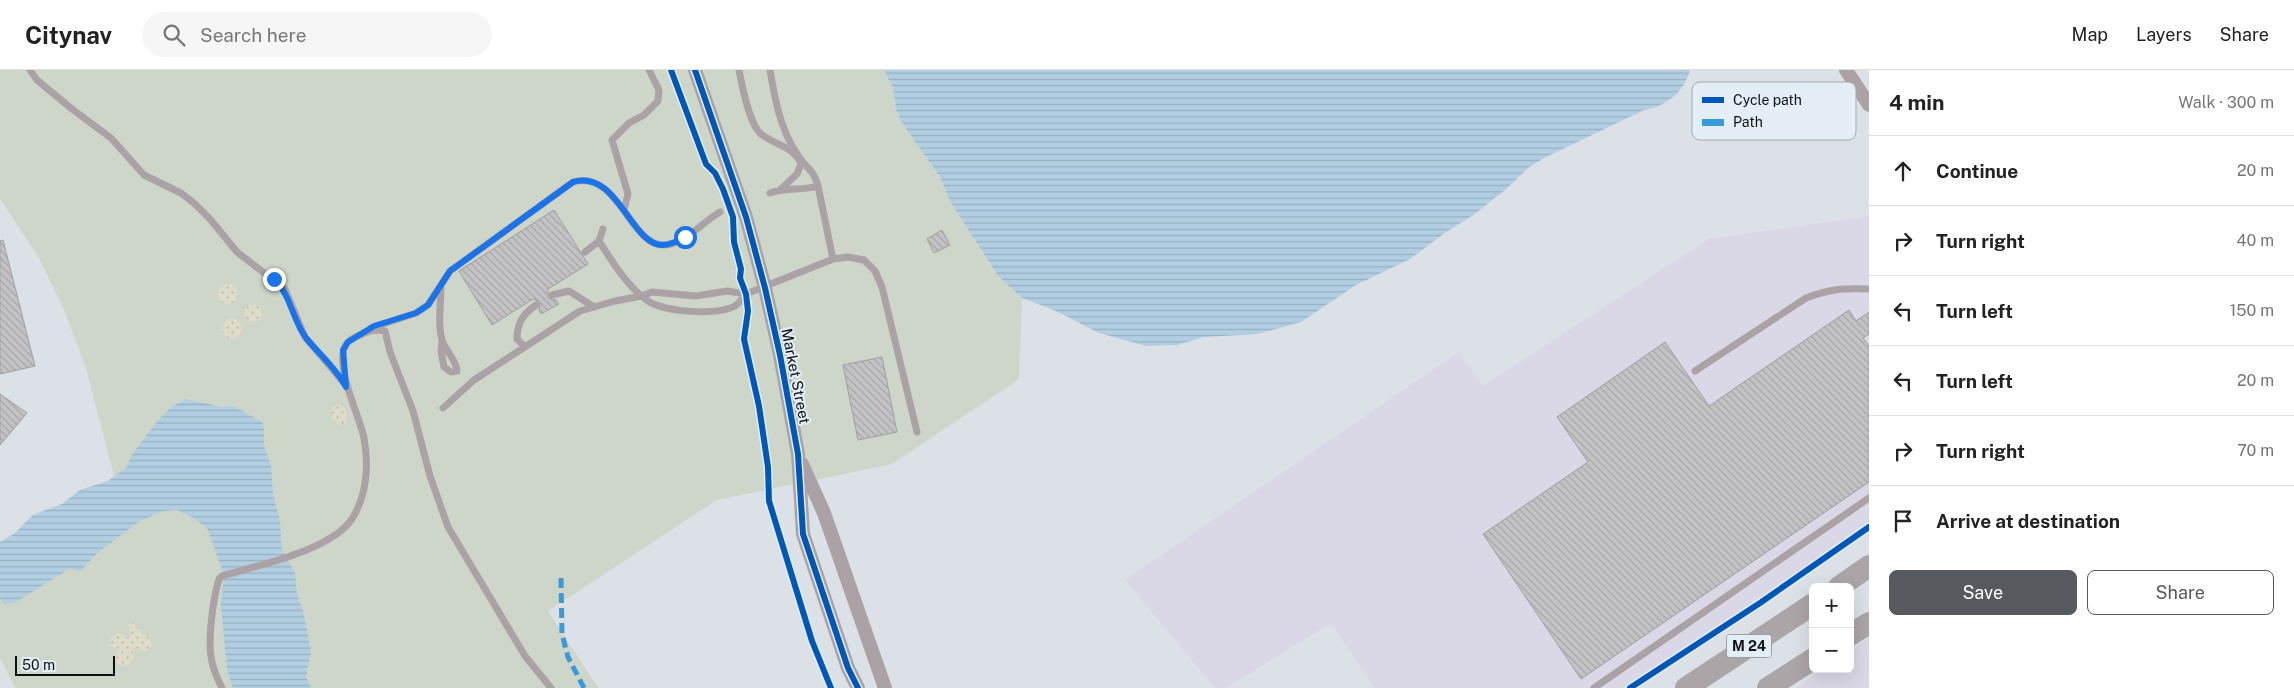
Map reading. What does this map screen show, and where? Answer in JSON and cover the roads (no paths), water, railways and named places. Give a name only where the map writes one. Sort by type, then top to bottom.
[{"type":"main road","points":[[1845,583],[1869,566]]},
{"type":"main road","name":"M 24","points":[[1686,688],[1809,609]]},
{"type":"main road","points":[[1854,632],[1869,623]]},
{"type":"main road","points":[[1768,688],[1809,661]]},
{"type":"street","name":"Market Street","points":[[695,70],[746,217],[765,288],[780,355],[798,454],[803,534],[848,668],[858,688]]},
{"type":"street","points":[[1846,70],[1854,82]]},
{"type":"street","points":[[1856,85],[1869,105]]},
{"type":"street","name":"Market Street","points":[[798,454],[824,513],[885,688]]},
{"type":"lane","points":[[30,70],[37,80],[111,138],[144,175],[181,193],[195,204],[237,252],[285,289],[305,337],[341,378],[346,387],[364,437],[367,462],[362,498],[351,520],[342,529],[317,546],[222,576],[213,604],[211,648],[212,662],[222,688]]},
{"type":"lane","points":[[624,210],[628,194],[612,140],[630,123],[644,115],[658,101],[659,90],[649,70]]},
{"type":"lane","points":[[739,70],[746,103],[760,133],[798,156],[800,168],[781,189]]},
{"type":"lane","points":[[770,70],[777,110],[783,129],[798,156],[814,173],[833,259]]},
{"type":"lane","points":[[346,387],[343,350],[348,342],[374,326],[416,313],[428,305],[450,271],[573,182],[587,179],[598,183],[624,210],[649,242],[664,245],[685,237],[720,212]]},
{"type":"lane","points":[[770,193],[781,189],[818,186]]},
{"type":"lane","points":[[585,252],[598,241],[603,229]]},
{"type":"lane","points":[[598,241],[632,285],[650,302],[692,313],[710,312],[735,306],[746,294]]},
{"type":"lane","points":[[443,408],[474,380],[580,311],[652,292],[696,296],[728,291],[746,294],[765,288],[833,259],[848,257],[864,260],[875,270],[882,287],[917,432]]},
{"type":"lane","points":[[441,287],[440,331],[442,341]]},
{"type":"lane","points":[[1695,370],[1806,298],[1826,290],[1869,289]]},
{"type":"lane","points":[[552,295],[569,291],[594,307]]},
{"type":"lane","points":[[525,348],[516,339],[517,326],[527,311],[536,305]]},
{"type":"lane","points":[[368,331],[378,329],[385,331],[390,352],[413,411],[430,476],[448,526],[524,656],[551,688]]},
{"type":"lane","points":[[1594,688],[1869,498]]},
{"type":"water","points":[[884,70],[1690,70],[1679,92],[1667,102],[1644,110],[1544,158],[1528,168],[1505,190],[1472,216],[1446,232],[1410,259],[1356,285],[1301,322],[1258,334],[1204,337],[1177,345],[1146,346],[1099,333],[1056,311],[1022,298],[998,276],[951,203],[940,177],[902,123],[896,109],[893,88]]},
{"type":"water","points":[[186,399],[222,407],[234,406],[262,422],[264,445],[271,466],[273,493],[280,522],[282,550],[295,573],[297,594],[304,614],[311,652],[306,677],[311,688],[233,688],[227,669],[221,606],[224,575],[207,528],[194,518],[177,510],[163,511],[140,521],[97,553],[81,571],[69,569],[16,602],[4,604],[0,598],[0,542],[14,534],[33,515],[62,504],[80,490],[108,481],[126,468],[133,453],[159,419],[171,407]]}]
